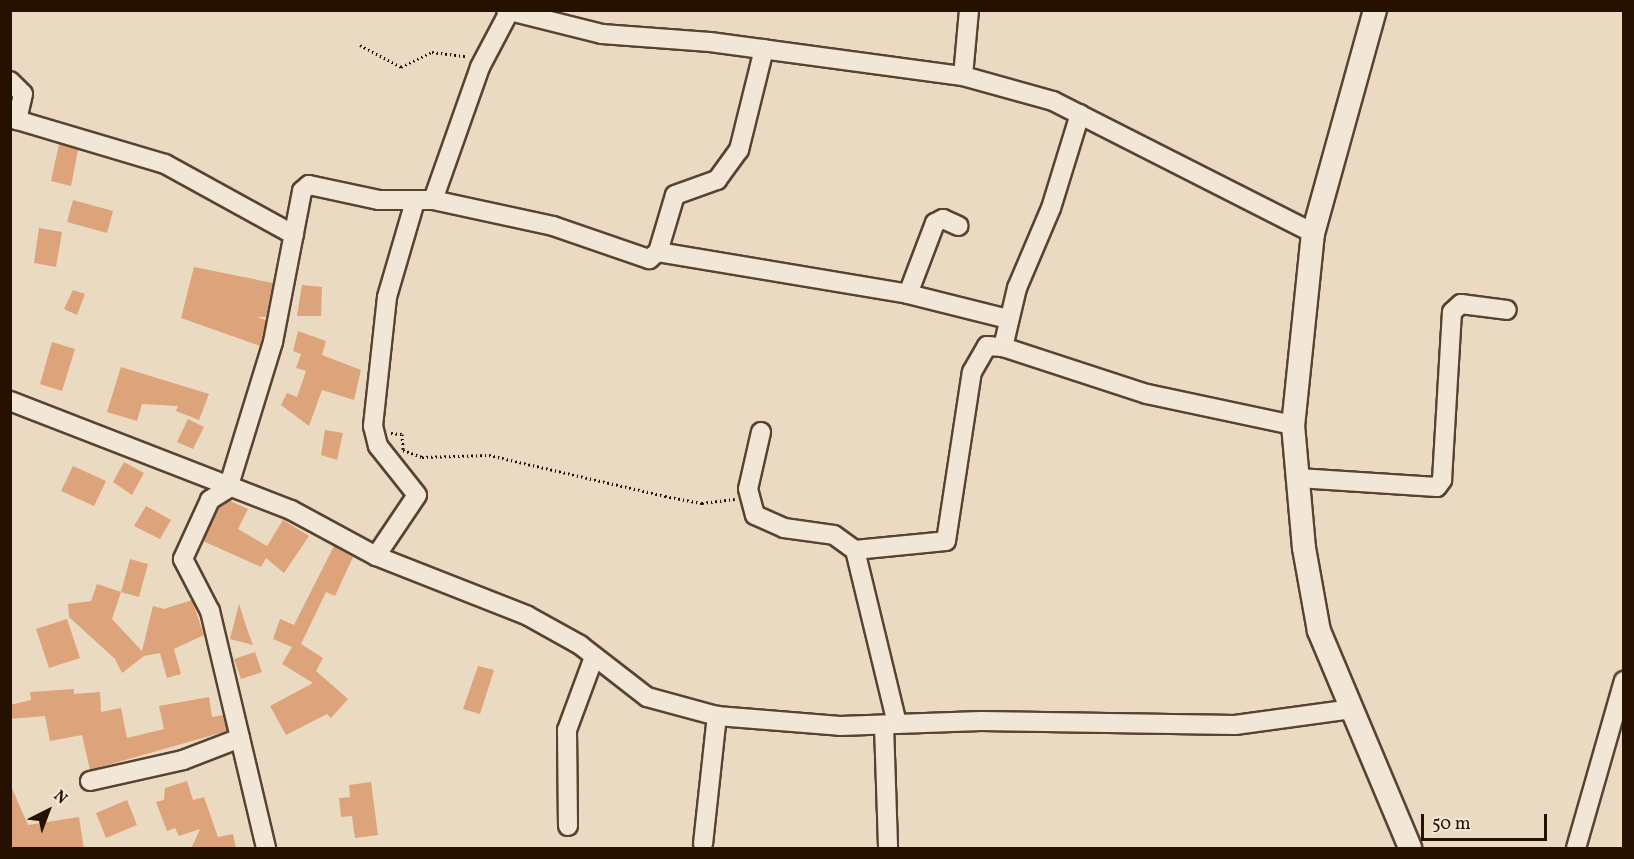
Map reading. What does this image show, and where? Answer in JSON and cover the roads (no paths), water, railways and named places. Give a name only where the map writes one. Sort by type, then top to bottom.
[{"type":"street","points":[[963,76],[969,10]]},
{"type":"street","points":[[1375,10],[1313,233],[1293,425],[1319,631],[1410,849]]},
{"type":"street","points":[[376,556],[417,495],[378,446],[374,431],[387,297],[424,200],[486,54],[507,11],[602,34],[764,49],[963,76],[1053,101],[1313,233]]},
{"type":"street","points":[[266,849],[210,611],[183,559],[210,500],[230,486],[273,342],[302,191],[309,185],[424,200],[554,226],[649,259],[658,252],[675,195],[717,180],[739,150],[764,49]]},
{"type":"street","points":[[10,81],[23,94],[17,120],[165,164],[294,236]]},
{"type":"street","points":[[1003,347],[1008,319],[1052,208],[1080,114]]},
{"type":"street","points":[[908,294],[935,223],[943,219],[959,226]]},
{"type":"street","points":[[658,252],[908,294],[1008,319]]},
{"type":"street","points":[[1298,478],[1437,487],[1442,480],[1452,312],[1461,304],[1506,310]]},
{"type":"street","points":[[761,432],[748,489],[755,515],[784,528],[834,535],[855,550],[946,541],[972,372],[987,346],[1003,347],[1147,394],[1293,425]]},
{"type":"street","points":[[10,401],[291,510],[376,556],[528,616],[594,657],[647,697],[717,716],[891,724],[1235,725],[1352,709]]},
{"type":"street","points":[[855,550],[891,724],[888,849]]},
{"type":"street","points":[[568,826],[567,730],[594,657]]},
{"type":"street","points":[[1576,849],[1623,681]]},
{"type":"street","points":[[703,844],[717,716]]},
{"type":"street","points":[[90,781],[183,760],[240,738]]}]
